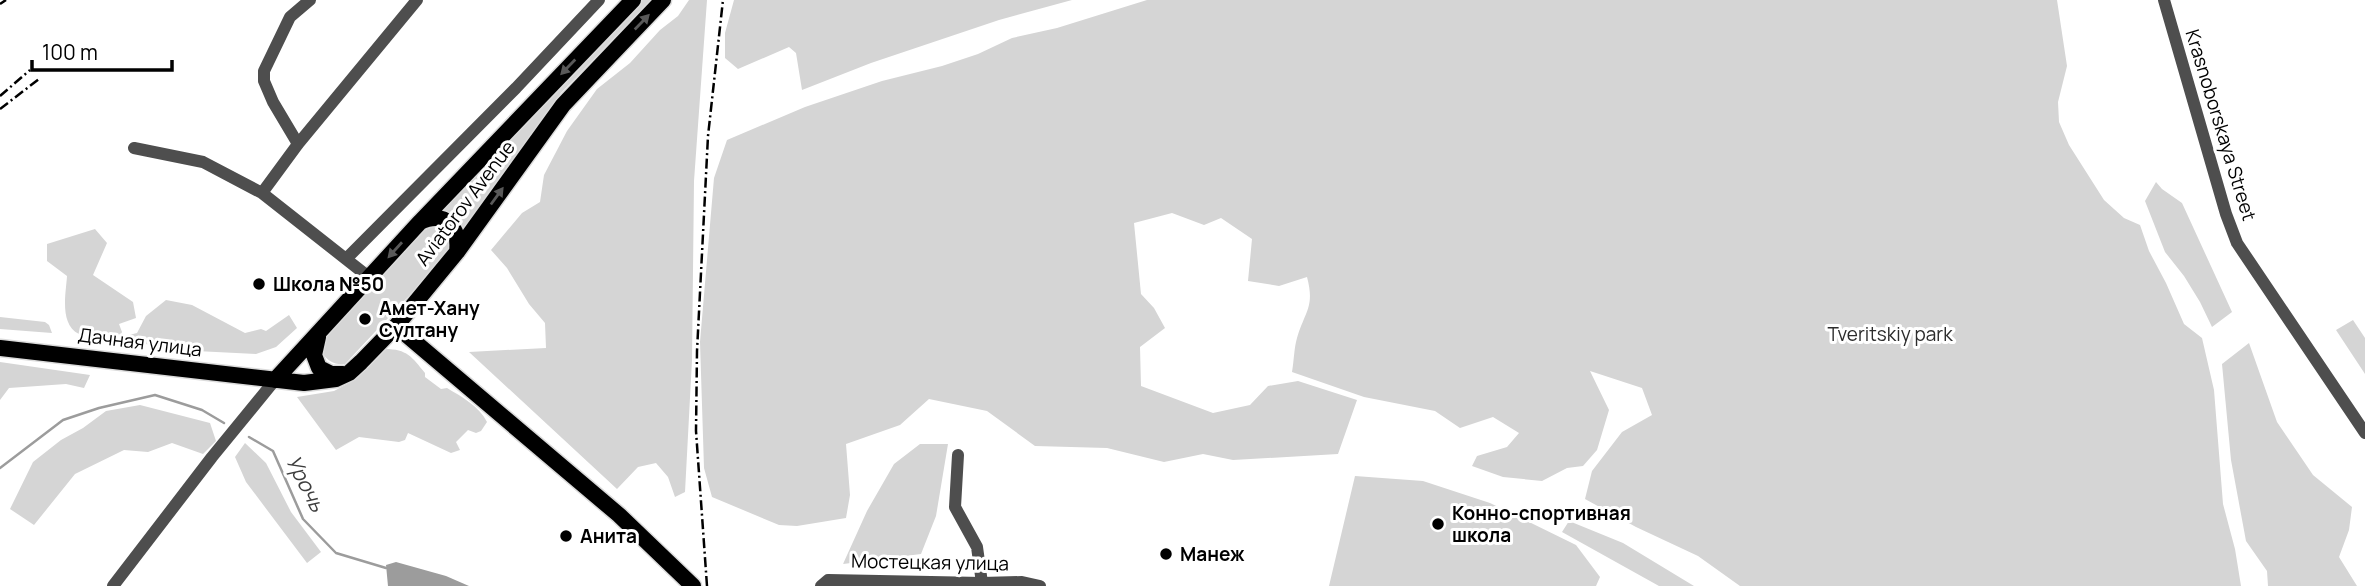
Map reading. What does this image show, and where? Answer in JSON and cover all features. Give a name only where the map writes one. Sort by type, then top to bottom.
[{"type":"main road","name":"Aviatorov Avenue","points":[[275,380],[633,0]]},
{"type":"main road","name":"Aviatorov Avenue","points":[[275,380],[325,382],[349,373],[396,326],[457,252],[563,105],[663,0]]},
{"type":"main road","points":[[421,222],[429,218],[446,221],[457,236],[457,252]]},
{"type":"main road","points":[[396,326],[619,515],[693,586]]},
{"type":"main road","points":[[318,335],[314,355],[319,368],[331,374],[349,373]]},
{"type":"main road","name":"Дачная улица","points":[[0,348],[275,380]]},
{"type":"street","points":[[298,144],[273,102],[264,81],[264,71],[290,17],[310,0]]},
{"type":"street","points":[[262,192],[298,144],[417,0]]},
{"type":"street","name":"Aviatorov Avenue","points":[[346,259],[516,88],[599,0]]},
{"type":"street","name":"Krasnoborskaya Street","points":[[2164,0],[2226,214],[2237,243],[2365,432]]},
{"type":"street","points":[[134,148],[203,162],[262,192],[370,278]]},
{"type":"street","name":"Aviatorov Avenue","points":[[115,586],[212,457],[275,380]]},
{"type":"street","points":[[958,455],[954,507],[977,547],[982,583]]},
{"type":"street","name":"Мостецкая улица","points":[[821,586],[828,580],[1022,582],[1040,586]]},
{"type":"green space","points":[[642,0],[651,0],[561,93],[461,236],[437,214]]},
{"type":"green space","points":[[689,0],[707,0],[694,181],[692,360],[685,492],[675,497],[668,477],[656,463],[638,467],[617,489],[469,352],[546,348],[545,323],[529,304],[507,268],[491,250],[522,213],[540,202],[544,175],[567,131],[597,89],[630,63],[660,30],[678,16]]},
{"type":"green space","points":[[734,0],[1072,0],[999,20],[871,63],[802,90],[796,53],[789,47],[738,69],[725,58],[725,33]]},
{"type":"green space","name":"Tveritskiy park","points":[[1147,0],[2057,0],[2067,66],[2058,102],[2059,122],[2069,145],[2104,200],[2124,218],[2140,225],[2149,251],[2184,324],[2202,338],[2214,390],[2223,504],[2241,586],[1740,586],[1698,556],[1585,499],[1592,471],[1622,432],[1652,415],[1642,388],[1590,371],[1609,410],[1597,450],[1583,466],[1567,468],[1542,481],[1503,477],[1472,466],[1477,456],[1507,447],[1519,433],[1493,417],[1460,428],[1435,411],[1364,397],[1292,372],[1296,342],[1308,309],[1310,295],[1307,277],[1279,286],[1248,281],[1252,239],[1221,218],[1204,225],[1172,213],[1134,223],[1141,294],[1154,308],[1165,328],[1140,347],[1141,386],[1213,413],[1250,405],[1268,386],[1298,381],[1357,400],[1338,454],[1233,460],[1203,454],[1164,462],[1107,448],[1035,446],[987,411],[929,399],[900,425],[846,444],[850,495],[846,518],[797,526],[779,525],[712,497],[704,468],[700,342],[714,178],[727,140],[805,107],[882,81],[942,66],[978,54],[1012,38],[1057,28]]},
{"type":"green space","points":[[2156,182],[2182,203],[2232,312],[2212,327],[2184,276],[2165,252],[2145,201]]},
{"type":"green space","points":[[432,227],[448,236],[450,249],[447,255],[345,364],[329,360],[322,353],[323,339],[420,232]]},
{"type":"green space","points":[[95,229],[107,243],[93,275],[133,302],[136,318],[119,324],[122,332],[119,339],[88,337],[73,329],[65,308],[67,276],[47,261],[47,244]]},
{"type":"green space","points":[[166,300],[192,305],[245,333],[261,329],[266,331],[289,315],[297,328],[276,347],[256,354],[196,351],[124,341],[125,336],[137,333],[146,316]]},
{"type":"green space","points":[[0,317],[45,322],[52,333],[0,329]]},
{"type":"green space","points":[[2353,320],[2365,338],[2365,374],[2336,330]]},
{"type":"green space","points":[[2249,343],[2277,422],[2313,475],[2352,507],[2349,530],[2339,557],[2357,586],[2268,586],[2267,571],[2246,541],[2231,460],[2222,364]]},
{"type":"green space","points":[[385,349],[399,350],[408,355],[425,373],[425,377],[475,407],[487,422],[481,431],[476,433],[468,430],[456,442],[460,450],[451,453],[408,433],[405,440],[399,442],[359,437],[336,450],[297,397],[334,391],[347,384]]},
{"type":"green space","points":[[0,362],[90,375],[84,388],[66,384],[9,388],[0,400]]},
{"type":"green space","points":[[140,405],[210,423],[216,441],[203,454],[172,443],[148,452],[124,450],[75,474],[34,525],[10,509],[33,462],[106,411]]},
{"type":"green space","points":[[245,443],[266,463],[291,512],[321,552],[307,563],[246,482],[235,457]]},
{"type":"green space","points":[[920,444],[948,444],[936,516],[921,554],[843,564],[867,511],[894,464]]},
{"type":"green space","name":"Конно-спортивная школа","points":[[1355,476],[1423,481],[1490,503],[1576,545],[1600,577],[1596,586],[1329,586]]},
{"type":"green space","points":[[1569,521],[1623,543],[1694,586],[1659,586],[1562,532]]},
{"type":"shaded area","points":[[396,562],[446,576],[469,586],[388,586],[386,565]]},
{"type":"waterway","name":"Урочь","points":[[0,468],[63,420],[99,408],[155,395],[202,410],[224,423]]},
{"type":"waterway","name":"Урочь","points":[[249,437],[273,451],[303,519],[336,553],[386,568]]},
{"type":"railway","points":[[0,4],[6,0]]},
{"type":"railway","points":[[707,586],[696,431],[697,351],[708,136],[723,0]]},
{"type":"railway","points":[[0,96],[30,70]]},
{"type":"railway","points":[[0,109],[39,79]]},
{"type":"place","name":"Школа №50","points":[[259,284]]},
{"type":"place","name":"Амет-Хану Султану","points":[[365,319]]},
{"type":"place","name":"Конно-спортивная школа","points":[[1438,524]]},
{"type":"place","name":"Анита","points":[[566,536]]},
{"type":"place","name":"Манеж","points":[[1166,554]]}]
